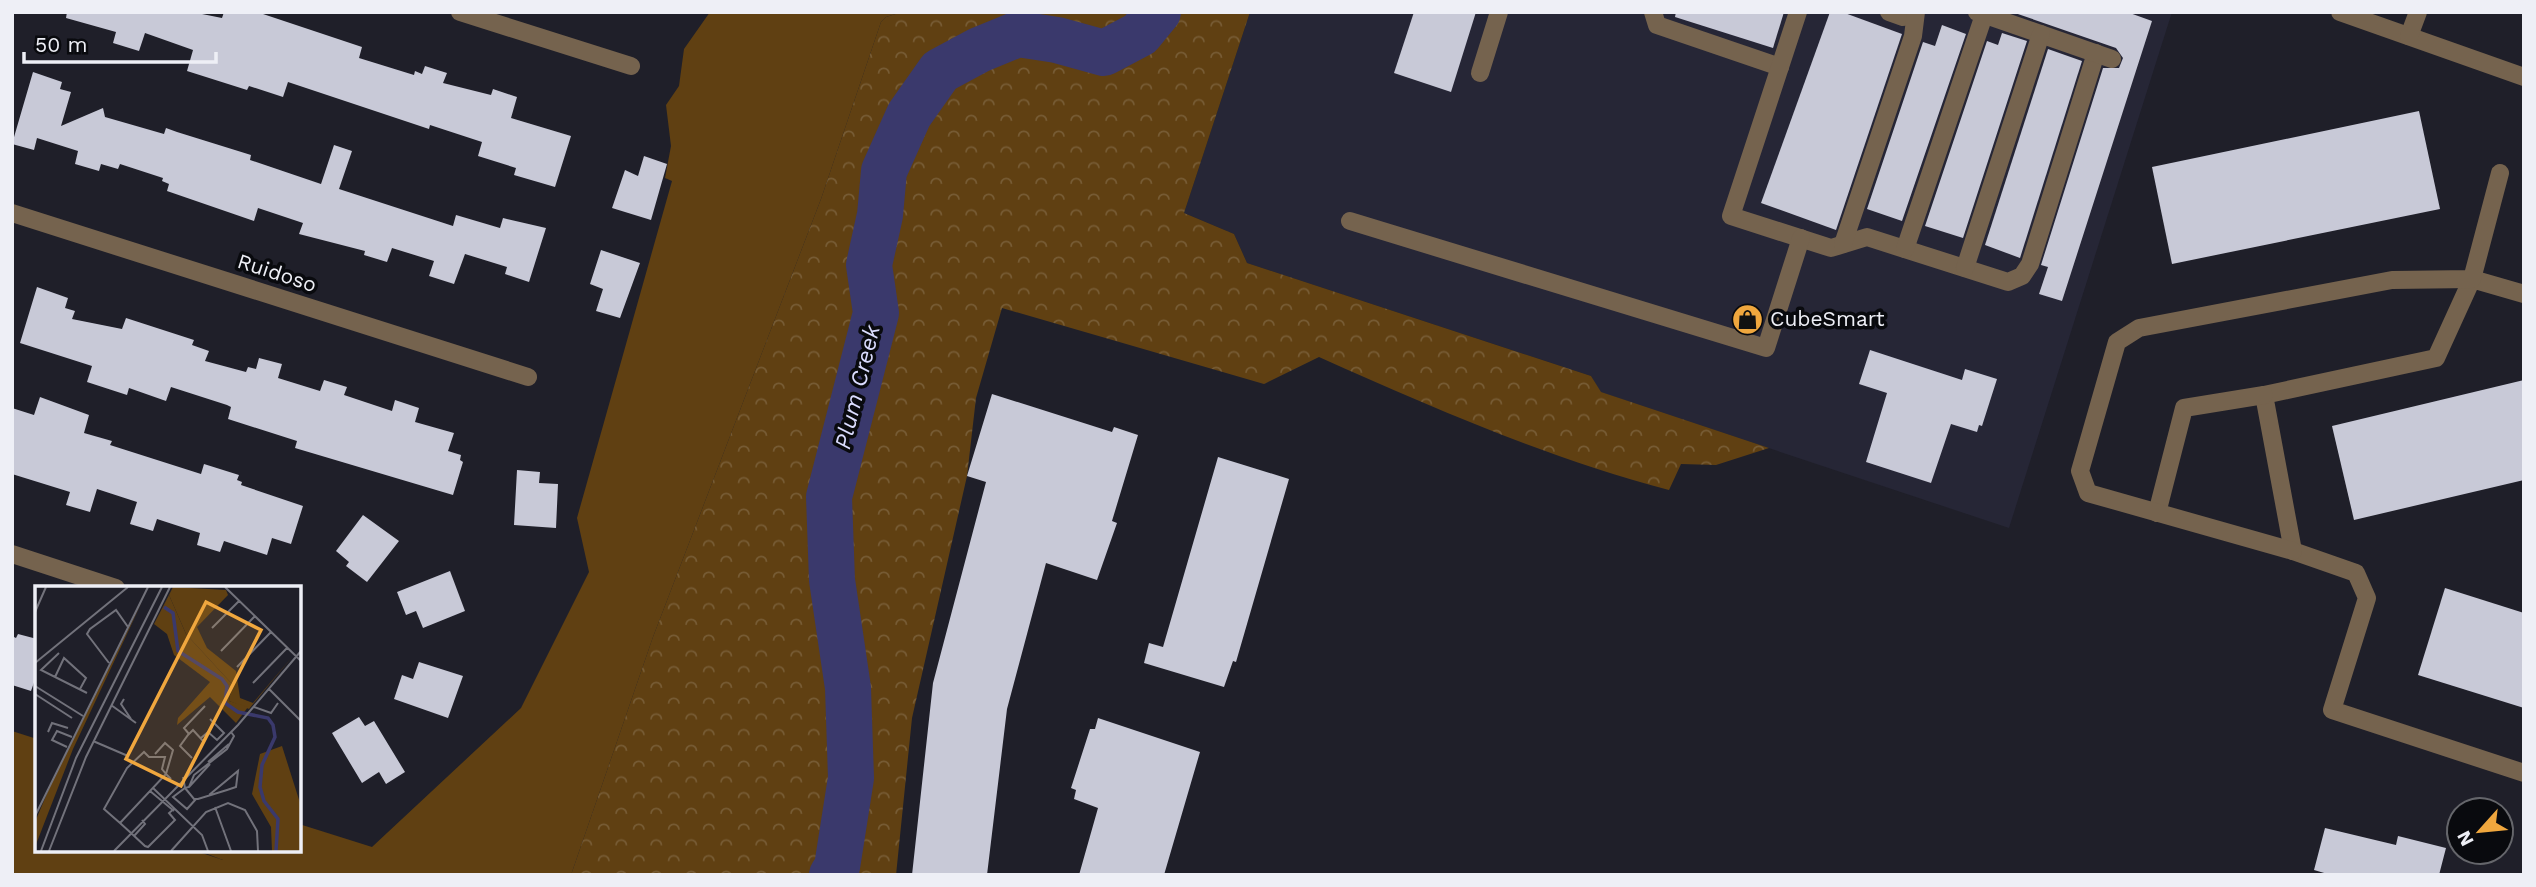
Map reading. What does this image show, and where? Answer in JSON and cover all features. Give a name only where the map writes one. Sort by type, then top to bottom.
[{"type":"street","points":[[460,12],[631,66]]},
{"type":"street","points":[[1480,73],[1499,12]]},
{"type":"street","points":[[1653,12],[1657,25],[1780,67]]},
{"type":"street","points":[[1798,12],[1731,216],[1831,248],[1867,237],[2008,282],[2022,276],[2030,264],[2104,56],[1981,13],[1905,249]]},
{"type":"street","points":[[1843,244],[1913,36],[1914,12],[1903,17],[1889,12]]},
{"type":"street","points":[[2340,12],[2524,77]]},
{"type":"street","points":[[2409,36],[2418,12]]},
{"type":"street","points":[[1965,268],[2041,34]]},
{"type":"street","points":[[2157,513],[2184,408],[2264,395],[2436,358],[2472,279],[2500,173]]},
{"type":"street","name":"Ruidoso","points":[[12,214],[528,377]]},
{"type":"street","points":[[1350,221],[1766,348],[1801,238]]},
{"type":"street","points":[[2524,294],[2472,279],[2392,280],[2139,328],[2117,342],[2080,471],[2088,493],[2293,551],[2356,573],[2367,598],[2332,710],[2524,773]]},
{"type":"street","points":[[2264,395],[2293,551]]},
{"type":"street","points":[[12,554],[110,586]]},
{"type":"shaded area","name":"CubeSmart","points":[[1250,12],[2172,12],[2009,528],[1600,392],[1591,376],[1247,263],[1234,234],[1184,213]]},
{"type":"green space","points":[[710,12],[902,12],[886,17],[881,22],[821,199],[653,637],[571,875],[12,875],[12,731],[35,738],[35,852],[199,852],[223,860],[202,852],[301,852],[301,825],[372,847],[521,708],[589,572],[577,518],[672,181],[665,178],[671,146],[666,105],[679,86],[684,49]]},
{"type":"green space","points":[[902,12],[1250,12],[1184,213],[1234,234],[1247,263],[1591,376],[1601,392],[1769,448],[1716,465],[1681,464],[1669,490],[1535,447],[1319,357],[1264,384],[1002,308],[976,398],[967,476],[912,718],[896,875],[571,875],[653,637],[821,199],[881,22],[886,17]]},
{"type":"building","points":[[67,12],[192,12],[222,18],[224,12],[257,12],[362,47],[359,58],[414,75],[415,71],[422,74],[425,66],[447,73],[443,83],[491,95],[493,89],[517,97],[511,118],[571,136],[555,187],[514,175],[516,168],[478,156],[482,142],[430,125],[429,129],[288,82],[283,97],[249,86],[247,90],[187,71],[193,50],[145,33],[139,51],[113,43],[116,32],[66,18]]},
{"type":"building","points":[[1414,12],[1476,12],[1451,92],[1394,73]]},
{"type":"building","points":[[1676,12],[1784,12],[1773,48],[1675,17]]},
{"type":"building","points":[[1830,12],[1842,12],[1902,34],[1836,230],[1761,203]]},
{"type":"building","points":[[2012,12],[2127,12],[2152,21],[2062,301],[2039,294],[2048,267],[2041,265],[2103,68],[2119,68],[2123,58],[2116,48]]},
{"type":"building","points":[[1942,25],[1966,34],[1902,221],[1867,209],[1923,42],[1935,46]]},
{"type":"building","points":[[2002,33],[2027,41],[1963,238],[1925,226],[1987,41],[1998,45]]},
{"type":"building","points":[[2048,49],[2082,61],[2020,258],[1985,245]]},
{"type":"building","points":[[33,72],[62,82],[60,89],[71,92],[61,126],[103,108],[105,117],[164,134],[166,128],[251,155],[250,160],[321,184],[334,145],[352,151],[339,189],[453,226],[456,215],[500,228],[503,218],[546,228],[529,282],[505,274],[507,267],[465,254],[454,284],[429,276],[434,261],[392,248],[387,262],[364,255],[365,251],[299,234],[303,223],[258,208],[254,221],[167,191],[169,184],[162,181],[163,178],[120,164],[118,169],[101,164],[99,171],[75,164],[78,151],[37,138],[34,150],[12,144]]},
{"type":"building","points":[[2419,111],[2440,209],[2172,264],[2152,167]]},
{"type":"building","points":[[644,156],[667,164],[651,220],[612,208],[625,170],[638,176]]},
{"type":"building","points":[[601,250],[640,263],[620,318],[596,311],[603,289],[590,284]]},
{"type":"building","points":[[37,287],[68,298],[65,308],[75,311],[72,319],[122,329],[126,318],[194,340],[192,345],[209,351],[205,361],[246,372],[248,367],[256,369],[259,358],[282,364],[278,378],[320,391],[324,380],[347,387],[344,395],[392,411],[395,400],[419,408],[415,422],[454,433],[448,451],[461,455],[460,460],[463,462],[453,495],[295,448],[297,441],[228,419],[231,407],[227,405],[171,387],[166,401],[129,388],[127,395],[87,382],[92,366],[20,343]]},
{"type":"building","points":[[1870,350],[1962,380],[1965,369],[1997,379],[1982,426],[1979,425],[1977,432],[1951,424],[1931,483],[1866,462],[1887,393],[1859,384]]},
{"type":"building","points":[[2524,380],[2524,480],[2354,520],[2332,426]]},
{"type":"building","points":[[992,394],[1112,432],[1114,427],[1138,435],[1112,521],[1117,523],[1097,580],[1046,563],[1007,709],[987,875],[912,875],[933,683],[986,482],[967,476]]},
{"type":"building","points":[[40,397],[89,415],[84,433],[112,441],[110,445],[201,474],[204,464],[239,475],[237,480],[242,482],[241,485],[303,506],[291,544],[272,538],[267,555],[224,541],[220,552],[197,545],[200,533],[157,519],[153,531],[130,524],[137,502],[97,489],[90,512],[66,505],[70,492],[12,474],[12,408],[34,415]]},
{"type":"building","points":[[1218,457],[1289,479],[1236,662],[1233,661],[1224,687],[1144,663],[1149,643],[1163,647]]},
{"type":"building","points":[[517,470],[540,472],[539,483],[558,484],[556,528],[514,525]]},
{"type":"building","points":[[363,515],[399,541],[367,582],[346,566],[349,562],[336,551]]},
{"type":"building","points":[[450,571],[465,611],[423,628],[416,611],[406,615],[397,592]]},
{"type":"building","points":[[2445,588],[2524,613],[2524,708],[2418,675]]},
{"type":"building","points":[[18,634],[35,638],[35,680],[31,691],[12,685],[12,636],[16,638]]},
{"type":"building","points":[[419,662],[463,676],[448,718],[394,699],[402,675],[413,679]]},
{"type":"building","points":[[359,717],[365,726],[374,721],[405,772],[386,784],[379,772],[362,783],[332,733]]},
{"type":"building","points":[[1098,718],[1200,752],[1164,875],[1079,875],[1098,808],[1074,799],[1076,790],[1071,788],[1090,729],[1095,729]]},
{"type":"building","points":[[2325,828],[2396,845],[2398,836],[2445,848],[2439,875],[2331,875],[2314,870]]},
{"type":"waterway","name":"Plum Creek","points":[[832,875],[837,867],[851,778],[848,688],[832,580],[829,497],[876,313],[869,265],[880,215],[884,171],[909,115],[940,71],[979,50],[1018,34],[1057,40],[1104,53],[1140,34],[1158,12]]},
{"type":"place","name":"CubeSmart","points":[[1747,319]]}]
